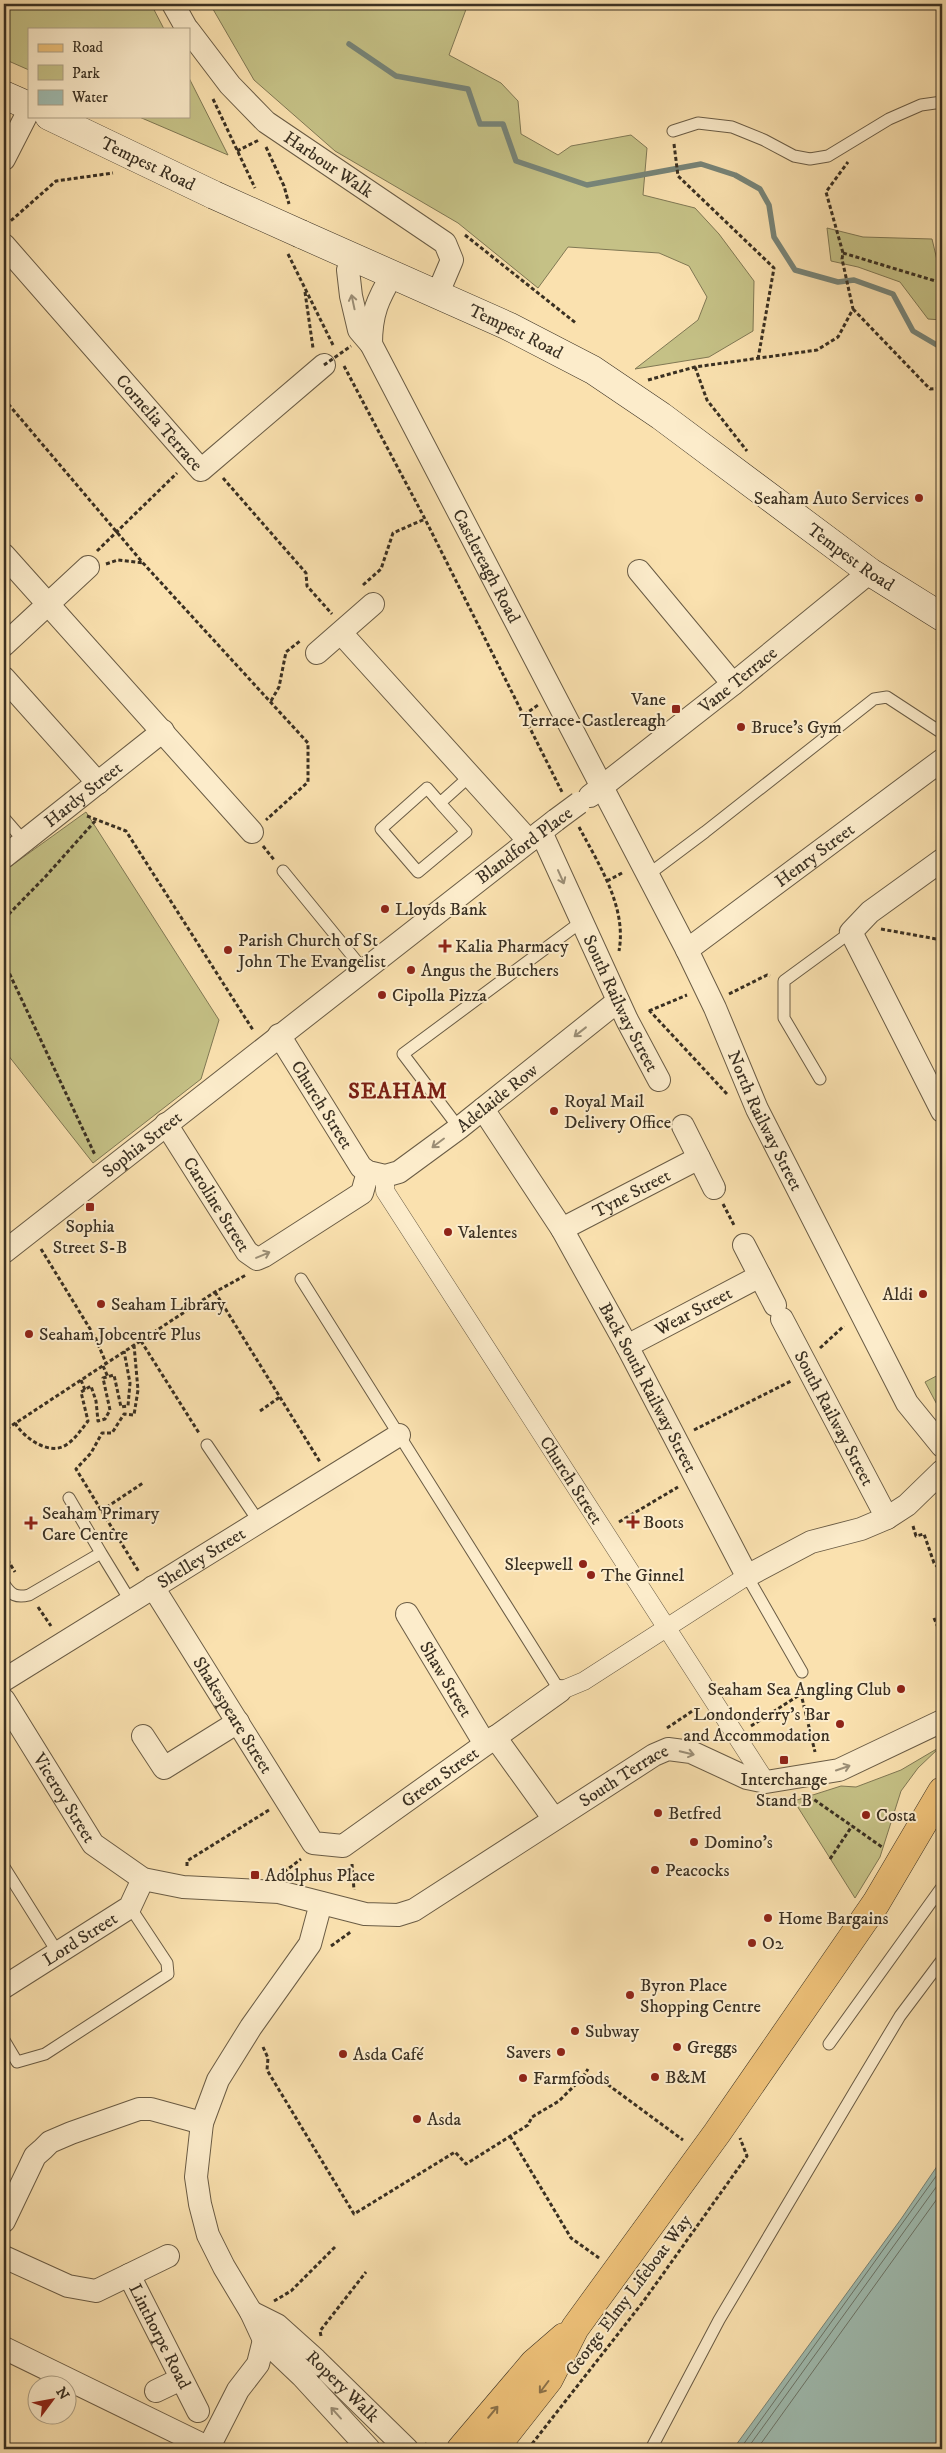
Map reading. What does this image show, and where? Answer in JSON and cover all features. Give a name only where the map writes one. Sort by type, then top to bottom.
[{"type":"main road","points":[[4,95],[28,107]]},
{"type":"main road","name":"Tempest Road","points":[[53,118],[214,195],[294,243],[354,256],[508,326],[593,370],[627,391],[870,572],[942,617]]},
{"type":"main road","points":[[494,2449],[549,2379],[574,2328],[717,2134],[876,1903],[942,1791]]},
{"type":"main road","points":[[453,2446],[534,2363],[574,2328]]},
{"type":"street","name":"Harbour Walk","points":[[173,4],[187,28]]},
{"type":"street","name":"Harbour Walk","points":[[190,33],[230,85],[266,122],[446,243],[452,260],[438,294]]},
{"type":"street","points":[[4,160],[28,110]]},
{"type":"street","name":"Cornelia Terrace","points":[[4,245],[201,461],[321,368]]},
{"type":"street","name":"Castlereagh Road","points":[[354,256],[348,270],[351,296],[359,330],[359,343],[602,787]]},
{"type":"street","name":"Castlereagh Road","points":[[359,343],[371,323],[377,301],[393,274]]},
{"type":"street","points":[[4,555],[252,832]]},
{"type":"street","points":[[4,646],[88,567]]},
{"type":"street","points":[[640,571],[733,684]]},
{"type":"street","name":"Vane Terrace","points":[[557,818],[602,787],[733,684],[870,572]]},
{"type":"street","points":[[317,653],[373,604]]},
{"type":"street","name":"South Railway Street","points":[[343,631],[470,776],[557,818],[581,922],[622,1011],[659,1080]]},
{"type":"street","points":[[4,678],[98,783]]},
{"type":"street","name":"Hardy Street","points":[[4,857],[162,732]]},
{"type":"street","name":"Henry Street","points":[[687,950],[942,760]]},
{"type":"street","name":"North Railway Street","points":[[602,787],[716,1008],[758,1109],[907,1403],[942,1445]]},
{"type":"street","name":"Blandford Place","points":[[272,1041],[557,818]]},
{"type":"street","points":[[942,860],[870,912],[851,932],[942,1111]]},
{"type":"street","name":"Adelaide Row","points":[[377,1174],[399,1172],[483,1109],[622,1011]]},
{"type":"street","name":"Sophia Street","points":[[4,1252],[272,1041]]},
{"type":"street","name":"Church Street","points":[[272,1041],[361,1167],[377,1174],[385,1191],[766,1782]]},
{"type":"street","name":"Back South Railway Street","points":[[483,1109],[562,1229],[627,1346],[747,1576]]},
{"type":"street","name":"Caroline Street","points":[[166,1124],[247,1252],[257,1259],[362,1193],[377,1174]]},
{"type":"street","points":[[683,1126],[714,1188]]},
{"type":"street","name":"Tyne Street","points":[[562,1229],[699,1158]]},
{"type":"street","name":"South Railway Street","points":[[744,1245],[887,1518]]},
{"type":"street","name":"Wear Street","points":[[627,1346],[760,1276]]},
{"type":"street","name":"Shelley Street","points":[[4,1680],[399,1436]]},
{"type":"street","points":[[560,1691],[584,1681],[747,1576],[811,1542],[862,1529],[887,1518],[920,1494],[942,1471]]},
{"type":"street","name":"Shakespeare Street","points":[[144,1593],[238,1722],[315,1843]]},
{"type":"street","name":"Shaw Street","points":[[407,1614],[490,1741],[554,1819]]},
{"type":"street","name":"Green Street","points":[[315,1843],[343,1846],[560,1691]]},
{"type":"street","name":"Viceroy Street","points":[[4,1700],[93,1844],[143,1879]]},
{"type":"street","name":"South Terrace","points":[[143,1879],[183,1887],[279,1892],[365,1914],[398,1915],[414,1910],[654,1755],[668,1749],[691,1752],[748,1778],[766,1782],[839,1770],[942,1721]]},
{"type":"street","points":[[143,1736],[164,1768],[238,1722]]},
{"type":"street","name":"Lord Street","points":[[4,1987],[130,1907],[143,1879]]},
{"type":"street","points":[[4,2348],[208,2449],[238,2390],[278,2339],[261,2307],[224,2267],[208,2234],[200,2204],[196,2177],[202,2123],[218,2080],[250,2027],[310,1944],[321,1903]]},
{"type":"street","points":[[4,2221],[35,2156],[50,2142],[139,2109],[151,2110],[202,2123]]},
{"type":"street","points":[[129,2275],[168,2256]]},
{"type":"street","name":"Linthorpe Road","points":[[4,2257],[68,2286],[96,2290],[129,2275],[198,2411]]},
{"type":"street","name":"Ropery Walk","points":[[278,2339],[412,2446]]},
{"type":"street","name":"Ropery Walk","points":[[278,2339],[369,2449]]},
{"type":"street","points":[[156,2391],[181,2379]]},
{"type":"lane","points":[[673,131],[698,124],[732,127],[764,140],[794,156],[810,159],[828,156],[889,120],[920,105],[942,102]]},
{"type":"lane","points":[[648,874],[705,832],[874,699],[887,697],[942,733]]},
{"type":"lane","points":[[440,803],[470,776]]},
{"type":"lane","points":[[427,788],[440,803],[466,832],[418,872],[381,829],[427,788]]},
{"type":"lane","points":[[4,818],[24,842]]},
{"type":"lane","points":[[283,871],[364,969]]},
{"type":"lane","points":[[459,1128],[403,1054],[581,922]]},
{"type":"lane","points":[[820,1080],[784,1018],[784,981],[851,932]]},
{"type":"lane","points":[[301,1279],[560,1691]]},
{"type":"lane","points":[[204,1441],[259,1522]]},
{"type":"lane","points":[[69,1498],[101,1553],[144,1593]]},
{"type":"lane","points":[[4,1584],[9,1593],[18,1597],[29,1595],[101,1553]]},
{"type":"lane","name":"Back South Railway Street","points":[[747,1576],[802,1672]]},
{"type":"lane","points":[[4,1867],[58,1953]]},
{"type":"lane","points":[[829,2044],[942,1886]]},
{"type":"lane","points":[[4,2040],[17,2062],[46,2054],[168,1974],[167,1963],[130,1907]]},
{"type":"lane","points":[[651,2449],[718,2320],[900,2016],[942,1960]]},
{"type":"path","points":[[210,93],[255,189]]},
{"type":"path","points":[[673,131],[678,176],[774,268],[758,359]]},
{"type":"path","points":[[236,151],[262,139],[284,186],[290,207]]},
{"type":"path","points":[[854,155],[826,192],[843,253],[842,259],[852,310],[930,389],[942,388]]},
{"type":"path","points":[[4,227],[56,181],[119,172]]},
{"type":"path","points":[[467,237],[577,324]]},
{"type":"path","points":[[294,243],[321,368],[359,343]]},
{"type":"path","points":[[843,253],[942,284]]},
{"type":"path","points":[[304,287],[425,519],[524,715],[557,818],[607,881],[618,911],[622,935],[619,956]]},
{"type":"path","points":[[651,379],[696,367],[817,350],[838,337],[852,310]]},
{"type":"path","points":[[696,367],[707,400],[745,447],[756,468],[749,483]]},
{"type":"path","points":[[4,400],[143,563],[308,744],[308,782],[252,832],[283,871]]},
{"type":"path","points":[[143,563],[118,560],[99,567],[88,567],[90,558],[116,532],[201,461],[306,573],[307,586],[343,631]]},
{"type":"path","points":[[393,533],[425,519]]},
{"type":"path","points":[[524,715],[544,701]]},
{"type":"path","points":[[65,809],[126,831],[272,1041]]},
{"type":"path","points":[[4,919],[96,820]]},
{"type":"path","points":[[607,881],[620,874]]},
{"type":"path","points":[[851,932],[877,928],[942,940]]},
{"type":"path","points":[[4,962],[104,1173]]},
{"type":"path","points":[[726,996],[767,975],[784,981]]},
{"type":"path","points":[[622,1011],[649,1010],[694,992]]},
{"type":"path","points":[[649,1010],[728,1095]]},
{"type":"path","points":[[714,1188],[744,1245]]},
{"type":"path","points":[[30,1231],[95,1337],[108,1376]]},
{"type":"path","points":[[4,1421],[8,1428],[215,1292],[253,1271],[257,1259]]},
{"type":"path","points":[[215,1292],[330,1478]]},
{"type":"path","points":[[676,1439],[807,1367],[841,1328],[850,1323]]},
{"type":"path","points":[[141,1341],[204,1441]]},
{"type":"path","points":[[134,1345],[138,1390],[134,1415],[124,1414],[112,1433],[102,1433],[91,1453],[76,1469],[102,1511],[144,1593]]},
{"type":"path","points":[[15,1423],[20,1431],[42,1447],[64,1446],[77,1436],[88,1421],[81,1392],[91,1386],[96,1401],[98,1421],[105,1419],[110,1410],[103,1378],[114,1375],[121,1407],[128,1406],[130,1383],[124,1352]]},
{"type":"path","points":[[80,1380],[85,1390]]},
{"type":"path","points":[[260,1411],[280,1398]]},
{"type":"path","points":[[604,1531],[695,1477]]},
{"type":"path","points":[[102,1511],[143,1483]]},
{"type":"path","points":[[912,1520],[916,1536],[924,1534],[934,1563],[942,1572]]},
{"type":"path","points":[[934,1618],[942,1638]]},
{"type":"path","points":[[802,1672],[800,1694],[813,1752],[820,1751]]},
{"type":"path","points":[[736,1736],[800,1694]]},
{"type":"path","points":[[662,1731],[712,1698]]},
{"type":"path","points":[[816,1792],[807,1794],[886,1850]]},
{"type":"path","points":[[186,1873],[187,1861],[286,1800]]},
{"type":"path","points":[[830,1859],[852,1826]]},
{"type":"path","points":[[283,1876],[285,1870],[313,1850],[315,1843]]},
{"type":"path","points":[[257,2054],[262,2046],[268,2058],[267,2070],[354,2214],[455,2152],[466,2164],[528,2125],[532,2117],[559,2101],[583,2077],[588,2069]]},
{"type":"path","points":[[583,2077],[607,2084],[687,2143]]},
{"type":"path","points":[[510,2136],[571,2238],[599,2259]]},
{"type":"path","name":"George Elmy Lifeboat Way","points":[[528,2449],[643,2302],[747,2156]]},
{"type":"path","points":[[261,2307],[276,2301],[291,2291],[335,2247]]},
{"type":"path","points":[[594,2266],[605,2251]]},
{"type":"path","points":[[321,2343],[320,2331],[366,2272]]},
{"type":"path","points":[[412,2446],[453,2446]]},
{"type":"green space","points":[[4,4],[151,4],[163,28],[28,28],[28,70],[4,59]]},
{"type":"green space","points":[[210,4],[468,4],[449,55],[501,83],[518,101],[521,134],[558,155],[571,146],[631,135],[647,148],[643,195],[695,208],[719,234],[754,281],[753,331],[709,357],[635,369],[698,320],[707,297],[689,266],[659,253],[568,247],[538,288],[458,223],[335,151],[254,80]]},
{"type":"green space","points":[[190,80],[228,155],[142,118],[190,118]]},
{"type":"green space","points":[[827,228],[863,237],[932,239],[942,281],[942,320],[928,319],[900,282],[858,267],[831,261]]},
{"type":"green space","points":[[86,812],[219,1020],[201,1079],[93,1163],[4,1050],[4,871]]},
{"type":"green space","points":[[942,1373],[942,1414],[925,1382]]},
{"type":"green space","points":[[940,1747],[918,1768],[901,1791],[880,1857],[855,1898],[794,1801],[841,1786],[856,1787],[901,1770]]},
{"type":"water","points":[[942,2159],[942,2449],[733,2449],[901,2219]]},
{"type":"waterway","points":[[349,44],[396,76],[468,89],[480,124],[503,124],[516,161],[587,185],[701,164],[735,175],[760,189],[769,205],[774,237],[795,270],[838,282],[854,280],[893,294],[913,331],[942,348]]},
{"type":"place","name":"Seaham Auto Services","points":[[919,498]]},
{"type":"place","name":"Vane Terrace-Castlereagh","points":[[676,709]]},
{"type":"place","name":"Bruce's Gym","points":[[741,727]]},
{"type":"place","name":"Lloyds Bank","points":[[385,909]]},
{"type":"place","name":"Kalia Pharmacy","points":[[445,946]]},
{"type":"place","name":"Parish Church of St John The Evangelist","points":[[228,950]]},
{"type":"place","name":"Angus the Butchers","points":[[411,970]]},
{"type":"place","name":"Cipolla Pizza","points":[[382,995]]},
{"type":"place","name":"Royal Mail Delivery Office","points":[[554,1111]]},
{"type":"place","name":"Sophia Street S-B","points":[[90,1207]]},
{"type":"place","name":"Valentes","points":[[448,1232]]},
{"type":"place","name":"Aldi","points":[[923,1294]]},
{"type":"place","name":"Seaham Library","points":[[101,1304]]},
{"type":"place","name":"Seaham Jobcentre Plus","points":[[29,1334]]},
{"type":"place","name":"Boots","points":[[633,1522]]},
{"type":"place","name":"Seaham Primary Care Centre","points":[[31,1523]]},
{"type":"place","name":"Sleepwell","points":[[583,1564]]},
{"type":"place","name":"The Ginnel","points":[[591,1575]]},
{"type":"place","name":"Seaham Sea Angling Club","points":[[901,1689]]},
{"type":"place","name":"Londonderry's Bar and Accommodation","points":[[840,1724]]},
{"type":"place","name":"Interchange Stand B","points":[[784,1760]]},
{"type":"place","name":"Betfred","points":[[658,1813]]},
{"type":"place","name":"Costa","points":[[866,1815]]},
{"type":"place","name":"Domino's","points":[[694,1842]]},
{"type":"place","name":"Peacocks","points":[[655,1870]]},
{"type":"place","name":"Adolphus Place","points":[[255,1875]]},
{"type":"place","name":"Home Bargains","points":[[768,1918]]},
{"type":"place","name":"O2","points":[[752,1943]]},
{"type":"place","name":"Byron Place Shopping Centre","points":[[630,1995]]},
{"type":"place","name":"Subway","points":[[575,2031]]},
{"type":"place","name":"Greggs","points":[[677,2047]]},
{"type":"place","name":"Savers","points":[[561,2052]]},
{"type":"place","name":"Asda Café","points":[[343,2054]]},
{"type":"place","name":"B&M","points":[[655,2077]]},
{"type":"place","name":"Farmfoods","points":[[523,2078]]},
{"type":"place","name":"Asda","points":[[417,2119]]},
{"type":"district","name":"SEAHAM","points":[[398,1090]]}]
